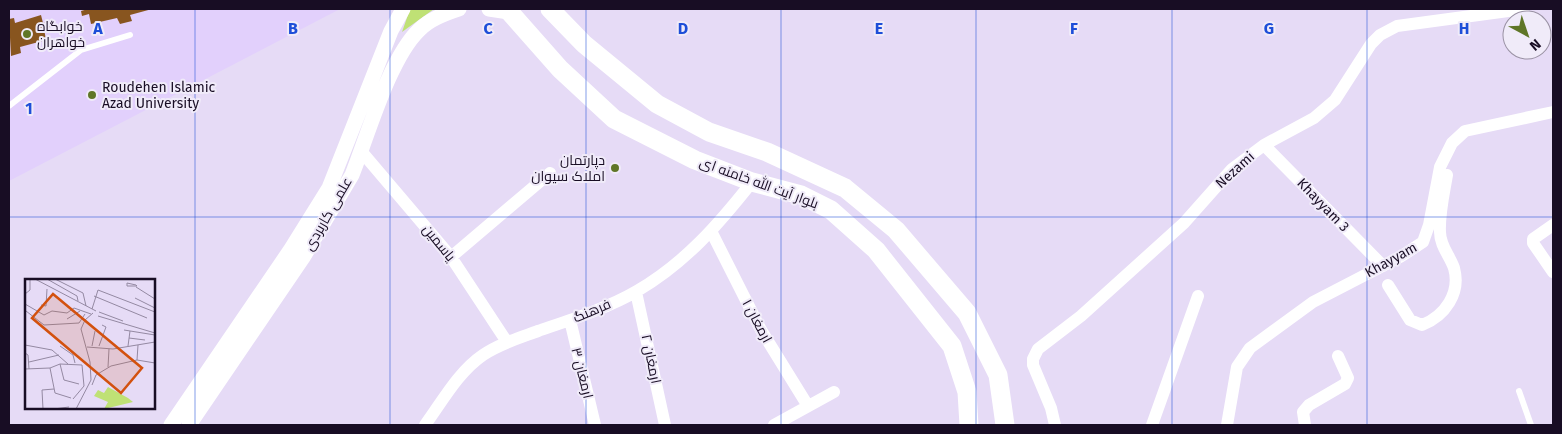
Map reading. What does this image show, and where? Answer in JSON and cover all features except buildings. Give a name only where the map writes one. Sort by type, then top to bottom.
[{"type":"main road","name":"بلوار آیت الله خامنه ای","points":[[550,9],[584,44],[656,104],[709,132],[767,152],[845,188],[896,230],[967,313],[998,375],[1005,425]]},
{"type":"main road","name":"بلوار آیت الله خامنه ای","points":[[508,10],[560,69],[614,119],[678,152],[752,182],[800,195],[831,210],[876,250],[952,346],[967,392],[969,425]]},
{"type":"street","name":"علمی کاربردی","points":[[297,252],[335,176],[391,31],[403,9]]},
{"type":"street","name":"علمی کاربردی","points":[[189,425],[228,355],[297,252],[343,193],[400,53],[419,30],[434,18],[459,9]]},
{"type":"street","points":[[489,9],[508,10]]},
{"type":"street","name":"Nezami","points":[[1055,425],[1051,408],[1033,365],[1033,359],[1038,349],[1081,316],[1184,223],[1232,169],[1264,145],[1314,118],[1335,100],[1356,70],[1362,56],[1380,35],[1397,26],[1523,9]]},
{"type":"street","name":"Khayyam","points":[[1227,425],[1237,368],[1250,348],[1313,302],[1383,266],[1423,242],[1429,225],[1440,167],[1452,143],[1465,131],[1553,112]]},
{"type":"street","points":[[1388,285],[1410,320],[1422,325],[1433,321],[1448,307],[1457,283],[1454,267],[1439,234],[1452,143]]},
{"type":"street","name":"Khayyam 3","points":[[1264,145],[1383,266]]},
{"type":"street","name":"یاسمین","points":[[361,151],[451,257],[507,342]]},
{"type":"street","points":[[451,257],[550,173]]},
{"type":"street","name":"فرهنگ","points":[[425,425],[462,374],[482,356],[507,342],[570,320],[636,292],[677,264],[712,232],[752,182]]},
{"type":"street","points":[[1553,225],[1533,239],[1533,244],[1553,272]]},
{"type":"street","name":"ارمغان ۱","points":[[712,232],[761,330],[808,406]]},
{"type":"street","name":"ارمغان ۲","points":[[636,292],[665,425]]},
{"type":"street","points":[[1152,425],[1198,296]]},
{"type":"street","name":"ارمغان ۳","points":[[570,320],[595,425]]},
{"type":"street","name":"علمی کاربردی","points":[[171,425],[228,355]]},
{"type":"street","points":[[1305,425],[1303,412],[1309,405],[1345,384],[1348,378],[1338,356]]},
{"type":"street","points":[[774,425],[834,392]]},
{"type":"lane","points":[[9,106],[81,50],[130,36]]},
{"type":"lane","points":[[1519,391],[1532,425]]},
{"type":"shaded area","name":"Roudehen Islamic Azad University","points":[[9,9],[340,9],[9,181]]},
{"type":"green space","points":[[410,9],[434,9],[402,32]]},
{"type":"place","name":"خوابگاه خواهران","points":[[27,34]]},
{"type":"place","name":"Roudehen Islamic Azad University","points":[[92,95]]},
{"type":"place","name":"دپارتمان املاک سیوان","points":[[615,168]]}]
